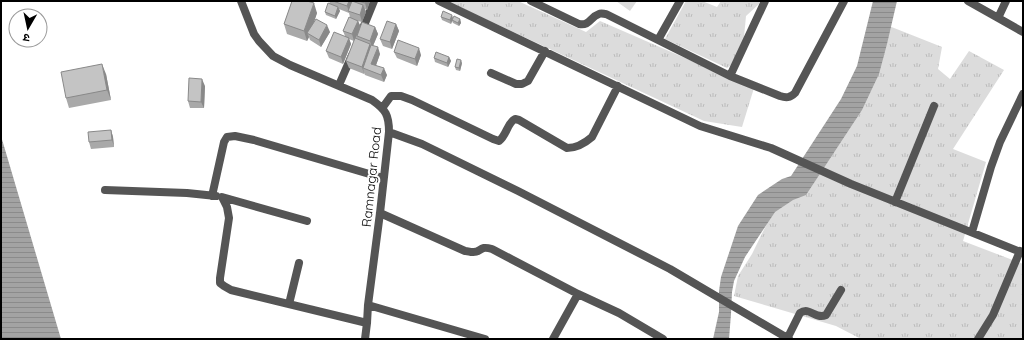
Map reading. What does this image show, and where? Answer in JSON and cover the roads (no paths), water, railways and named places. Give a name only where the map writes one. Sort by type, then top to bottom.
[{"type":"street","points":[[241,1],[254,34],[273,56],[290,65],[372,100],[382,107],[391,96],[401,96],[493,139],[499,140],[504,138],[512,121],[515,119],[567,148],[574,148],[585,144],[592,137],[618,86]]},
{"type":"street","points":[[339,85],[374,1]]},
{"type":"street","points":[[439,1],[700,126],[771,148],[851,184],[1021,252],[993,315],[978,339]]},
{"type":"street","points":[[532,1],[545,4],[578,24],[583,25],[588,23],[597,15],[606,14],[730,76],[786,98],[795,94],[844,1]]},
{"type":"street","points":[[658,40],[680,1]]},
{"type":"street","points":[[730,76],[766,1]]},
{"type":"street","points":[[968,1],[1023,32]]},
{"type":"street","points":[[998,18],[1006,1]]},
{"type":"street","points":[[491,73],[516,84],[522,84],[528,81],[545,51]]},
{"type":"street","points":[[972,232],[1000,142],[1023,94]]},
{"type":"street","points":[[895,202],[934,106]]},
{"type":"street","name":"Ramnagar Road","points":[[366,339],[368,305],[389,132],[387,114],[382,107]]},
{"type":"street","points":[[389,132],[422,144],[518,191],[670,269],[788,339],[800,313],[809,311],[817,316],[822,317],[826,315],[840,290]]},
{"type":"street","points":[[212,196],[224,142],[227,137],[235,136],[254,140],[383,178]]},
{"type":"street","points":[[105,190],[187,193],[222,197],[306,221]]},
{"type":"street","points":[[222,197],[227,207],[229,218],[220,283],[231,290],[367,323]]},
{"type":"street","points":[[380,214],[465,251],[478,252],[482,248],[486,247],[492,249],[578,294],[619,313],[663,339]]},
{"type":"street","points":[[289,304],[299,263]]},
{"type":"street","points":[[556,338],[578,294]]},
{"type":"street","points":[[368,305],[483,339]]}]
